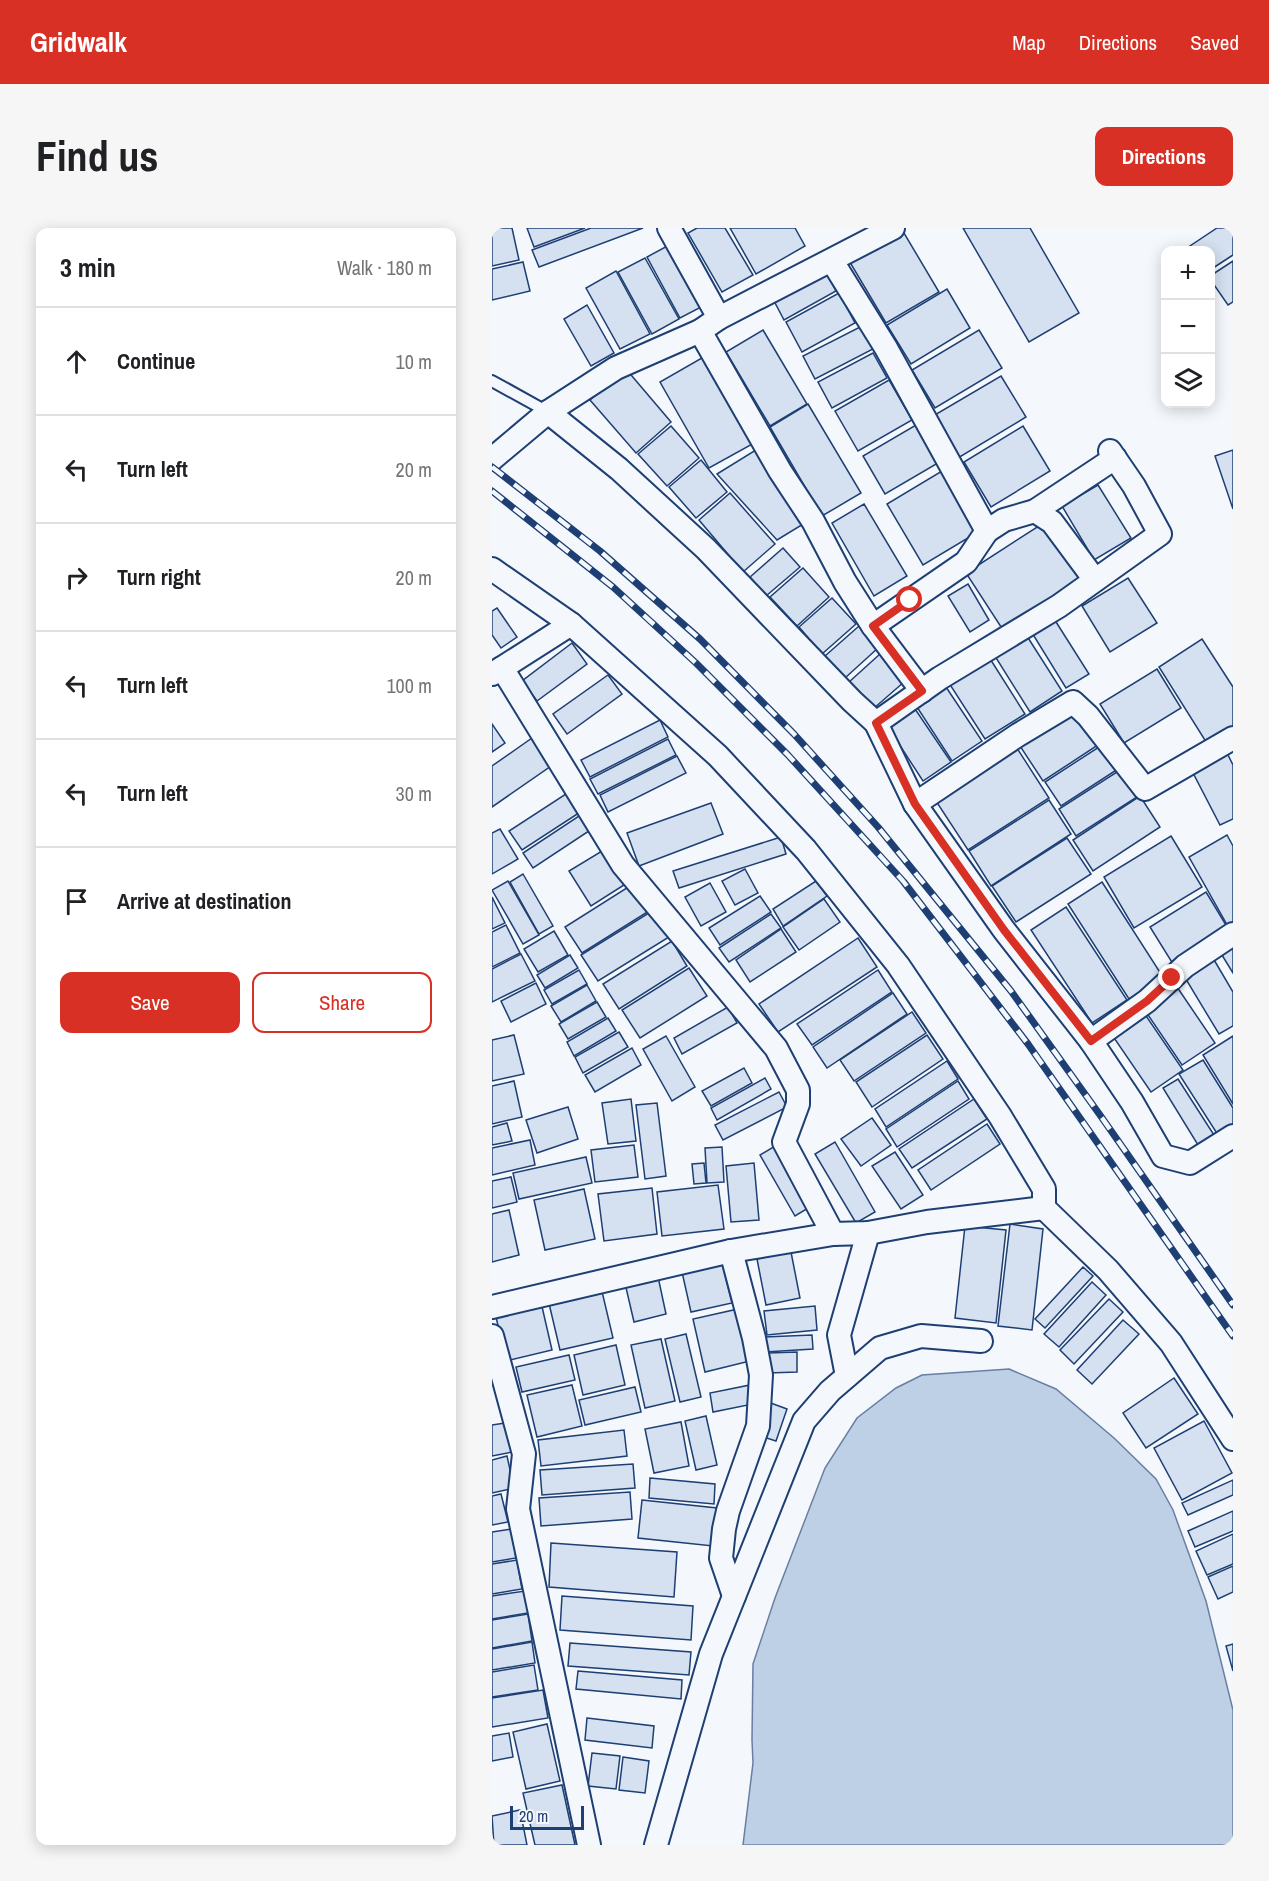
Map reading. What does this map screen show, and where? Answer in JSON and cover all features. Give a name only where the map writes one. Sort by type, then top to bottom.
[{"type":"street","points":[[669,228],[719,318]]},
{"type":"street","points":[[492,459],[548,412],[616,368],[700,331],[719,318],[893,228]]},
{"type":"street","points":[[832,261],[885,348],[987,531]]},
{"type":"street","points":[[700,331],[780,471],[813,521],[845,582],[873,626],[922,691]]},
{"type":"street","points":[[548,412],[619,469],[706,549],[876,723],[915,804],[1004,930],[1091,1041],[1132,1102],[1163,1156],[1190,1163],[1233,1136]]},
{"type":"street","points":[[873,626],[966,562],[987,531],[1004,520],[1035,511],[1112,454],[1134,486],[1160,534],[1059,606],[940,678],[876,723]]},
{"type":"street","points":[[1035,511],[1052,522],[1095,580]]},
{"type":"street","points":[[492,569],[571,624],[718,756],[806,850],[898,965],[1000,1116],[1044,1189],[1044,1208],[1108,1270],[1171,1343],[1233,1439]]},
{"type":"street","points":[[571,624],[497,671],[623,865],[776,1048],[798,1090],[798,1104],[784,1142],[833,1234]]},
{"type":"street","points":[[915,804],[1018,735],[1073,702],[1088,717],[1145,789],[1233,738]]},
{"type":"street","points":[[1091,1041],[1147,1001],[1185,966],[1233,934]]},
{"type":"street","points":[[492,1307],[731,1251],[833,1234],[868,1233],[927,1222],[1044,1208]]},
{"type":"street","points":[[847,1376],[838,1335],[868,1233]]},
{"type":"street","points":[[731,1251],[754,1338],[761,1375],[758,1426],[724,1529],[721,1558],[734,1596]]},
{"type":"street","points":[[492,1336],[524,1454],[518,1509],[589,1845]]},
{"type":"street","points":[[656,1845],[711,1654],[804,1421],[830,1391],[880,1347],[921,1336],[981,1341]]},
{"type":"lane","points":[[492,381],[548,412]]},
{"type":"water","points":[[1009,1369],[1056,1389],[1114,1438],[1156,1479],[1173,1510],[1206,1601],[1233,1710],[1233,1845],[743,1845],[753,1763],[753,1664],[775,1598],[825,1468],[857,1418],[896,1388],[922,1375]]},
{"type":"building","points":[[492,228],[512,228],[519,260],[492,266]]},
{"type":"building","points":[[527,228],[585,228],[534,247]]},
{"type":"building","points":[[591,228],[643,228],[539,267],[532,250]]},
{"type":"building","points":[[697,228],[725,228],[753,275],[722,292],[688,233]]},
{"type":"building","points":[[730,228],[795,228],[805,246],[756,274]]},
{"type":"building","points":[[901,228],[939,292],[886,323],[848,259]]},
{"type":"building","points":[[963,228],[1030,228],[1079,313],[1029,342]]},
{"type":"building","points":[[1217,228],[1233,228],[1233,255],[1215,267],[1215,246],[1190,246]]},
{"type":"building","points":[[671,244],[705,305],[680,318],[647,257]]},
{"type":"building","points":[[645,258],[679,319],[652,334],[618,272]]},
{"type":"building","points":[[1233,261],[1233,302],[1228,305],[1215,286],[1215,273]]},
{"type":"building","points":[[523,262],[530,291],[492,300],[492,269]]},
{"type":"building","points":[[824,268],[836,291],[784,320],[772,297]]},
{"type":"building","points":[[616,271],[650,334],[620,349],[586,288]]},
{"type":"building","points":[[947,289],[970,328],[911,364],[887,325]]},
{"type":"building","points":[[839,293],[855,323],[802,352],[786,322]]},
{"type":"building","points":[[587,305],[614,353],[591,366],[564,319]]},
{"type":"building","points":[[862,326],[873,349],[815,379],[803,356]]},
{"type":"building","points":[[763,330],[807,404],[770,426],[726,352]]},
{"type":"building","points":[[979,330],[1002,368],[935,408],[912,370]]},
{"type":"building","points":[[873,353],[887,378],[832,408],[818,382]]},
{"type":"building","points":[[707,355],[756,442],[709,468],[660,382]]},
{"type":"building","points":[[626,369],[671,422],[636,453],[590,400]]},
{"type":"building","points":[[1001,376],[1026,417],[958,458],[933,416]]},
{"type":"building","points":[[889,380],[912,420],[858,451],[835,411]]},
{"type":"building","points":[[808,404],[861,493],[822,516],[770,427]]},
{"type":"building","points":[[916,425],[938,463],[885,494],[863,456]]},
{"type":"building","points":[[671,426],[699,458],[667,486],[638,454]]},
{"type":"building","points":[[1023,426],[1050,471],[991,507],[964,462]]},
{"type":"building","points":[[759,448],[805,523],[777,540],[717,474]]},
{"type":"building","points":[[1233,450],[1233,509],[1215,456]]},
{"type":"building","points":[[701,460],[727,492],[696,518],[669,487]]},
{"type":"building","points":[[942,471],[978,532],[923,565],[887,504]]},
{"type":"building","points":[[1098,485],[1131,538],[1094,560],[1062,506]]},
{"type":"building","points":[[730,493],[775,544],[743,572],[699,520]]},
{"type":"building","points":[[864,504],[907,576],[874,596],[832,523]]},
{"type":"building","points":[[1045,522],[1082,579],[1003,630],[966,573]]},
{"type":"building","points":[[783,548],[800,567],[766,596],[750,577]]},
{"type":"building","points":[[803,568],[829,597],[797,626],[770,597]]},
{"type":"building","points":[[1128,578],[1157,623],[1110,652],[1082,606]]},
{"type":"building","points":[[968,584],[989,620],[970,632],[948,596]]},
{"type":"building","points":[[832,598],[856,624],[822,654],[799,627]]},
{"type":"building","points":[[497,608],[517,637],[501,648],[492,635],[492,611]]},
{"type":"building","points":[[1051,614],[1089,674],[1066,688],[1029,628]]},
{"type":"building","points":[[859,626],[878,648],[845,678],[825,656]]},
{"type":"building","points":[[1025,633],[1062,691],[1030,712],[993,653]]},
{"type":"building","points":[[1202,639],[1233,687],[1233,730],[1208,745],[1159,667]]},
{"type":"building","points":[[572,643],[587,664],[537,701],[522,681]]},
{"type":"building","points":[[880,654],[904,682],[873,709],[849,682]]},
{"type":"building","points":[[987,654],[1025,714],[985,739],[947,680]]},
{"type":"building","points":[[1157,669],[1181,708],[1124,743],[1100,704]]},
{"type":"building","points":[[608,675],[622,694],[567,734],[553,714]]},
{"type":"building","points":[[944,684],[982,741],[952,761],[915,704]]},
{"type":"building","points":[[1076,705],[1101,743],[1043,781],[1018,743]]},
{"type":"building","points":[[913,706],[951,762],[923,781],[886,724]]},
{"type":"building","points":[[660,720],[668,737],[590,777],[581,760]]},
{"type":"building","points":[[492,724],[505,743],[492,752]]},
{"type":"building","points":[[532,738],[551,766],[492,807],[492,766]]},
{"type":"building","points":[[668,739],[676,755],[598,794],[590,779]]},
{"type":"building","points":[[1015,745],[1049,798],[968,850],[934,798]]},
{"type":"building","points":[[1102,745],[1118,769],[1061,806],[1045,782]]},
{"type":"building","points":[[1226,751],[1233,765],[1233,819],[1220,825],[1191,769]]},
{"type":"building","points":[[677,756],[686,773],[608,812],[600,795]]},
{"type":"building","points":[[1120,770],[1137,797],[1076,836],[1059,809]]},
{"type":"building","points":[[572,790],[585,809],[522,850],[509,831]]},
{"type":"building","points":[[1140,796],[1160,827],[1093,871],[1073,840]]},
{"type":"building","points":[[1049,800],[1071,834],[991,886],[969,851]]},
{"type":"building","points":[[711,803],[723,834],[639,866],[627,833]]},
{"type":"building","points":[[585,812],[595,827],[533,868],[523,853]]},
{"type":"building","points":[[500,829],[518,859],[492,874],[492,833]]},
{"type":"building","points":[[1227,835],[1233,846],[1233,929],[1230,930],[1189,857]]},
{"type":"building","points":[[1171,836],[1202,887],[1134,928],[1104,877]]},
{"type":"building","points":[[781,837],[786,854],[679,888],[673,871]]},
{"type":"building","points":[[1067,838],[1091,874],[1016,922],[992,886]]},
{"type":"building","points":[[602,851],[624,885],[591,906],[569,871]]},
{"type":"building","points":[[745,869],[758,893],[735,905],[722,881]]},
{"type":"building","points":[[523,874],[553,926],[539,934],[510,882]]},
{"type":"building","points":[[508,881],[539,935],[523,944],[492,890]]},
{"type":"building","points":[[816,881],[827,896],[783,926],[773,909]]},
{"type":"building","points":[[1102,882],[1163,977],[1129,999],[1068,904]]},
{"type":"building","points":[[710,883],[726,912],[701,926],[685,897]]},
{"type":"building","points":[[633,884],[649,911],[582,953],[565,927]]},
{"type":"building","points":[[1206,892],[1229,930],[1173,964],[1150,927]]},
{"type":"building","points":[[760,896],[771,912],[720,945],[709,928]]},
{"type":"building","points":[[492,897],[505,923],[492,929]]},
{"type":"building","points":[[824,899],[840,922],[799,950],[783,927]]},
{"type":"building","points":[[1066,907],[1127,1000],[1092,1023],[1031,930]]},
{"type":"building","points":[[652,911],[669,937],[598,981],[581,955]]},
{"type":"building","points":[[771,914],[781,928],[729,962],[719,948]]},
{"type":"building","points":[[506,925],[520,953],[492,967],[492,932]]},
{"type":"building","points":[[781,929],[796,952],[750,982],[736,960]]},
{"type":"building","points":[[554,931],[568,955],[538,972],[524,949]]},
{"type":"building","points":[[858,938],[877,967],[778,1032],[759,1004]]},
{"type":"building","points":[[1233,938],[1233,973],[1217,947]]},
{"type":"building","points":[[672,941],[687,966],[619,1009],[603,984]]},
{"type":"building","points":[[1210,953],[1233,992],[1233,1026],[1219,1034],[1181,971]]},
{"type":"building","points":[[521,954],[535,981],[492,1002],[492,969]]},
{"type":"building","points":[[570,955],[578,968],[545,988],[537,975]]},
{"type":"building","points":[[689,968],[707,996],[640,1038],[622,1010]]},
{"type":"building","points":[[579,970],[587,984],[552,1004],[544,990]]},
{"type":"building","points":[[878,970],[892,992],[812,1045],[797,1024]]},
{"type":"building","points":[[536,983],[546,1004],[511,1022],[501,1001]]},
{"type":"building","points":[[1175,984],[1215,1043],[1182,1065],[1142,1006]]},
{"type":"building","points":[[587,985],[596,1001],[561,1022],[551,1006]]},
{"type":"building","points":[[893,993],[907,1014],[827,1068],[813,1047]]},
{"type":"building","points":[[597,1002],[606,1017],[568,1039],[559,1024]]},
{"type":"building","points":[[728,1007],[737,1023],[682,1054],[674,1038]]},
{"type":"building","points":[[1142,1010],[1183,1070],[1151,1092],[1110,1032]]},
{"type":"building","points":[[912,1012],[926,1033],[854,1081],[840,1060]]},
{"type":"building","points":[[608,1018],[616,1031],[574,1056],[567,1042]]},
{"type":"building","points":[[619,1032],[628,1047],[583,1073],[575,1057]]},
{"type":"building","points":[[514,1035],[524,1074],[492,1081],[492,1040]]},
{"type":"building","points":[[927,1035],[943,1059],[872,1107],[856,1082]]},
{"type":"building","points":[[666,1036],[695,1087],[672,1101],[643,1049]]},
{"type":"building","points":[[1233,1036],[1233,1104],[1203,1055]]},
{"type":"building","points":[[632,1048],[641,1065],[595,1092],[585,1075]]},
{"type":"building","points":[[1203,1060],[1233,1108],[1233,1126],[1218,1135],[1179,1074]]},
{"type":"building","points":[[947,1061],[958,1079],[886,1127],[875,1109]]},
{"type":"building","points":[[744,1068],[752,1083],[711,1106],[702,1091]]},
{"type":"building","points":[[765,1078],[771,1089],[717,1120],[711,1108]]},
{"type":"building","points":[[1178,1079],[1214,1135],[1198,1145],[1163,1088]]},
{"type":"building","points":[[514,1081],[522,1117],[492,1124],[492,1086]]},
{"type":"building","points":[[958,1081],[969,1099],[897,1147],[886,1129]]},
{"type":"building","points":[[779,1092],[787,1107],[723,1140],[715,1125]]},
{"type":"building","points":[[631,1099],[636,1141],[608,1144],[602,1103]]},
{"type":"building","points":[[974,1099],[987,1119],[912,1168],[899,1149]]},
{"type":"building","points":[[657,1103],[666,1176],[645,1179],[636,1105]]},
{"type":"building","points":[[568,1107],[578,1139],[537,1153],[526,1120]]},
{"type":"building","points":[[872,1118],[891,1145],[861,1166],[841,1139]]},
{"type":"building","points":[[507,1123],[512,1141],[492,1145],[492,1127]]},
{"type":"building","points":[[987,1124],[1000,1144],[931,1190],[918,1170]]},
{"type":"building","points":[[530,1140],[535,1165],[492,1175],[492,1148]]},
{"type":"building","points":[[835,1142],[875,1212],[856,1223],[815,1154]]},
{"type":"building","points":[[634,1145],[638,1177],[595,1182],[591,1150]]},
{"type":"building","points":[[775,1146],[810,1207],[795,1216],[760,1155]]},
{"type":"building","points":[[722,1147],[724,1182],[707,1183],[705,1148]]},
{"type":"building","points":[[895,1152],[923,1195],[901,1209],[872,1166]]},
{"type":"building","points":[[586,1157],[592,1183],[519,1199],[513,1173]]},
{"type":"building","points":[[704,1163],[706,1183],[694,1184],[692,1164]]},
{"type":"building","points":[[754,1163],[759,1220],[731,1222],[726,1166]]},
{"type":"building","points":[[511,1177],[517,1202],[492,1208],[492,1181]]},
{"type":"building","points":[[718,1185],[724,1229],[662,1236],[657,1192]]},
{"type":"building","points":[[652,1188],[657,1234],[604,1241],[598,1194]]},
{"type":"building","points":[[584,1189],[595,1239],[545,1250],[534,1200]]},
{"type":"building","points":[[509,1210],[519,1255],[492,1262],[492,1214]]},
{"type":"building","points":[[1010,1224],[1043,1229],[1032,1330],[998,1326]]},
{"type":"building","points":[[965,1226],[1006,1230],[996,1323],[955,1318]]},
{"type":"building","points":[[791,1252],[800,1298],[766,1305],[757,1259]]},
{"type":"building","points":[[722,1263],[732,1303],[691,1312],[682,1272]]},
{"type":"building","points":[[1083,1267],[1093,1276],[1045,1328],[1035,1319]]},
{"type":"building","points":[[657,1272],[666,1314],[634,1322],[624,1279]]},
{"type":"building","points":[[1092,1282],[1106,1295],[1059,1347],[1044,1334]]},
{"type":"building","points":[[600,1283],[613,1338],[560,1350],[547,1295]]},
{"type":"building","points":[[540,1298],[552,1350],[506,1361],[494,1308]]},
{"type":"building","points":[[1109,1299],[1123,1312],[1074,1364],[1060,1350]]},
{"type":"building","points":[[815,1306],[817,1330],[767,1335],[764,1311]]},
{"type":"building","points":[[738,1309],[750,1361],[705,1372],[693,1319]]},
{"type":"building","points":[[1123,1320],[1139,1334],[1092,1384],[1077,1370]]},
{"type":"building","points":[[686,1334],[701,1397],[680,1402],[665,1339]]},
{"type":"building","points":[[812,1335],[813,1349],[765,1352],[764,1337]]},
{"type":"building","points":[[661,1339],[675,1401],[645,1408],[631,1345]]},
{"type":"building","points":[[616,1345],[625,1385],[583,1395],[574,1355]]},
{"type":"building","points":[[797,1352],[797,1372],[768,1373],[768,1353]]},
{"type":"building","points":[[569,1355],[575,1380],[522,1392],[516,1367]]},
{"type":"building","points":[[1174,1378],[1198,1414],[1146,1448],[1123,1413]]},
{"type":"building","points":[[572,1385],[582,1426],[537,1437],[527,1395]]},
{"type":"building","points":[[750,1385],[753,1404],[713,1412],[710,1393]]},
{"type":"building","points":[[635,1387],[641,1412],[585,1425],[579,1400]]},
{"type":"building","points":[[768,1402],[787,1409],[776,1441],[757,1435]]},
{"type":"building","points":[[706,1416],[717,1465],[696,1470],[685,1421]]},
{"type":"building","points":[[1204,1421],[1232,1473],[1182,1500],[1154,1448]]},
{"type":"building","points":[[512,1422],[517,1451],[492,1456],[492,1425]]},
{"type":"building","points":[[681,1422],[689,1466],[654,1473],[645,1429]]},
{"type":"building","points":[[624,1430],[627,1456],[541,1466],[538,1440]]},
{"type":"building","points":[[507,1456],[514,1488],[492,1493],[492,1460]]},
{"type":"building","points":[[633,1464],[635,1488],[542,1495],[540,1470]]},
{"type":"building","points":[[650,1478],[715,1484],[714,1504],[649,1498]]},
{"type":"building","points":[[1233,1480],[1233,1495],[1188,1515],[1182,1503]]},
{"type":"building","points":[[630,1492],[632,1519],[541,1526],[539,1498]]},
{"type":"building","points":[[501,1494],[508,1522],[492,1525],[492,1496]]},
{"type":"building","points":[[642,1500],[717,1508],[713,1546],[638,1538]]},
{"type":"building","points":[[1233,1511],[1233,1531],[1195,1547],[1188,1531]]},
{"type":"building","points":[[511,1529],[516,1558],[492,1562],[492,1532]]},
{"type":"building","points":[[1233,1534],[1233,1564],[1207,1575],[1196,1551]]},
{"type":"building","points":[[551,1543],[677,1552],[674,1597],[549,1587]]},
{"type":"building","points":[[517,1560],[522,1589],[492,1594],[492,1564]]},
{"type":"building","points":[[1233,1566],[1233,1592],[1218,1599],[1208,1577]]},
{"type":"building","points":[[525,1591],[528,1613],[492,1619],[492,1596]]},
{"type":"building","points":[[562,1596],[693,1606],[691,1640],[560,1630]]},
{"type":"building","points":[[528,1614],[532,1641],[492,1648],[492,1620]]},
{"type":"building","points":[[532,1642],[535,1663],[492,1670],[492,1649]]},
{"type":"building","points":[[570,1643],[691,1652],[689,1675],[568,1666]]},
{"type":"building","points":[[1233,1644],[1233,1671],[1226,1646]]},
{"type":"building","points":[[534,1665],[538,1690],[492,1697],[492,1672]]},
{"type":"building","points":[[578,1671],[682,1680],[681,1699],[576,1689]]},
{"type":"building","points":[[543,1690],[548,1718],[492,1727],[492,1698]]},
{"type":"building","points":[[587,1718],[654,1726],[652,1748],[585,1740]]},
{"type":"building","points":[[547,1724],[560,1781],[526,1789],[513,1732]]},
{"type":"building","points":[[509,1733],[513,1757],[492,1761],[492,1736]]},
{"type":"building","points":[[592,1753],[620,1756],[616,1789],[588,1786]]},
{"type":"building","points":[[623,1757],[649,1761],[645,1793],[619,1790]]},
{"type":"building","points":[[562,1785],[575,1845],[535,1845],[523,1793]]},
{"type":"building","points":[[520,1810],[527,1845],[494,1845],[492,1816]]},
{"type":"railway","points":[[492,467],[600,551],[700,639],[794,734],[878,827],[1011,991],[1233,1305]]},
{"type":"railway","points":[[492,491],[613,587],[696,663],[788,755],[903,881],[1028,1044],[1233,1336]]},
{"type":"route","points":[[910,600],[873,626],[922,691],[876,723],[915,804],[1004,930],[1091,1041],[1147,1001],[1172,978]]}]
